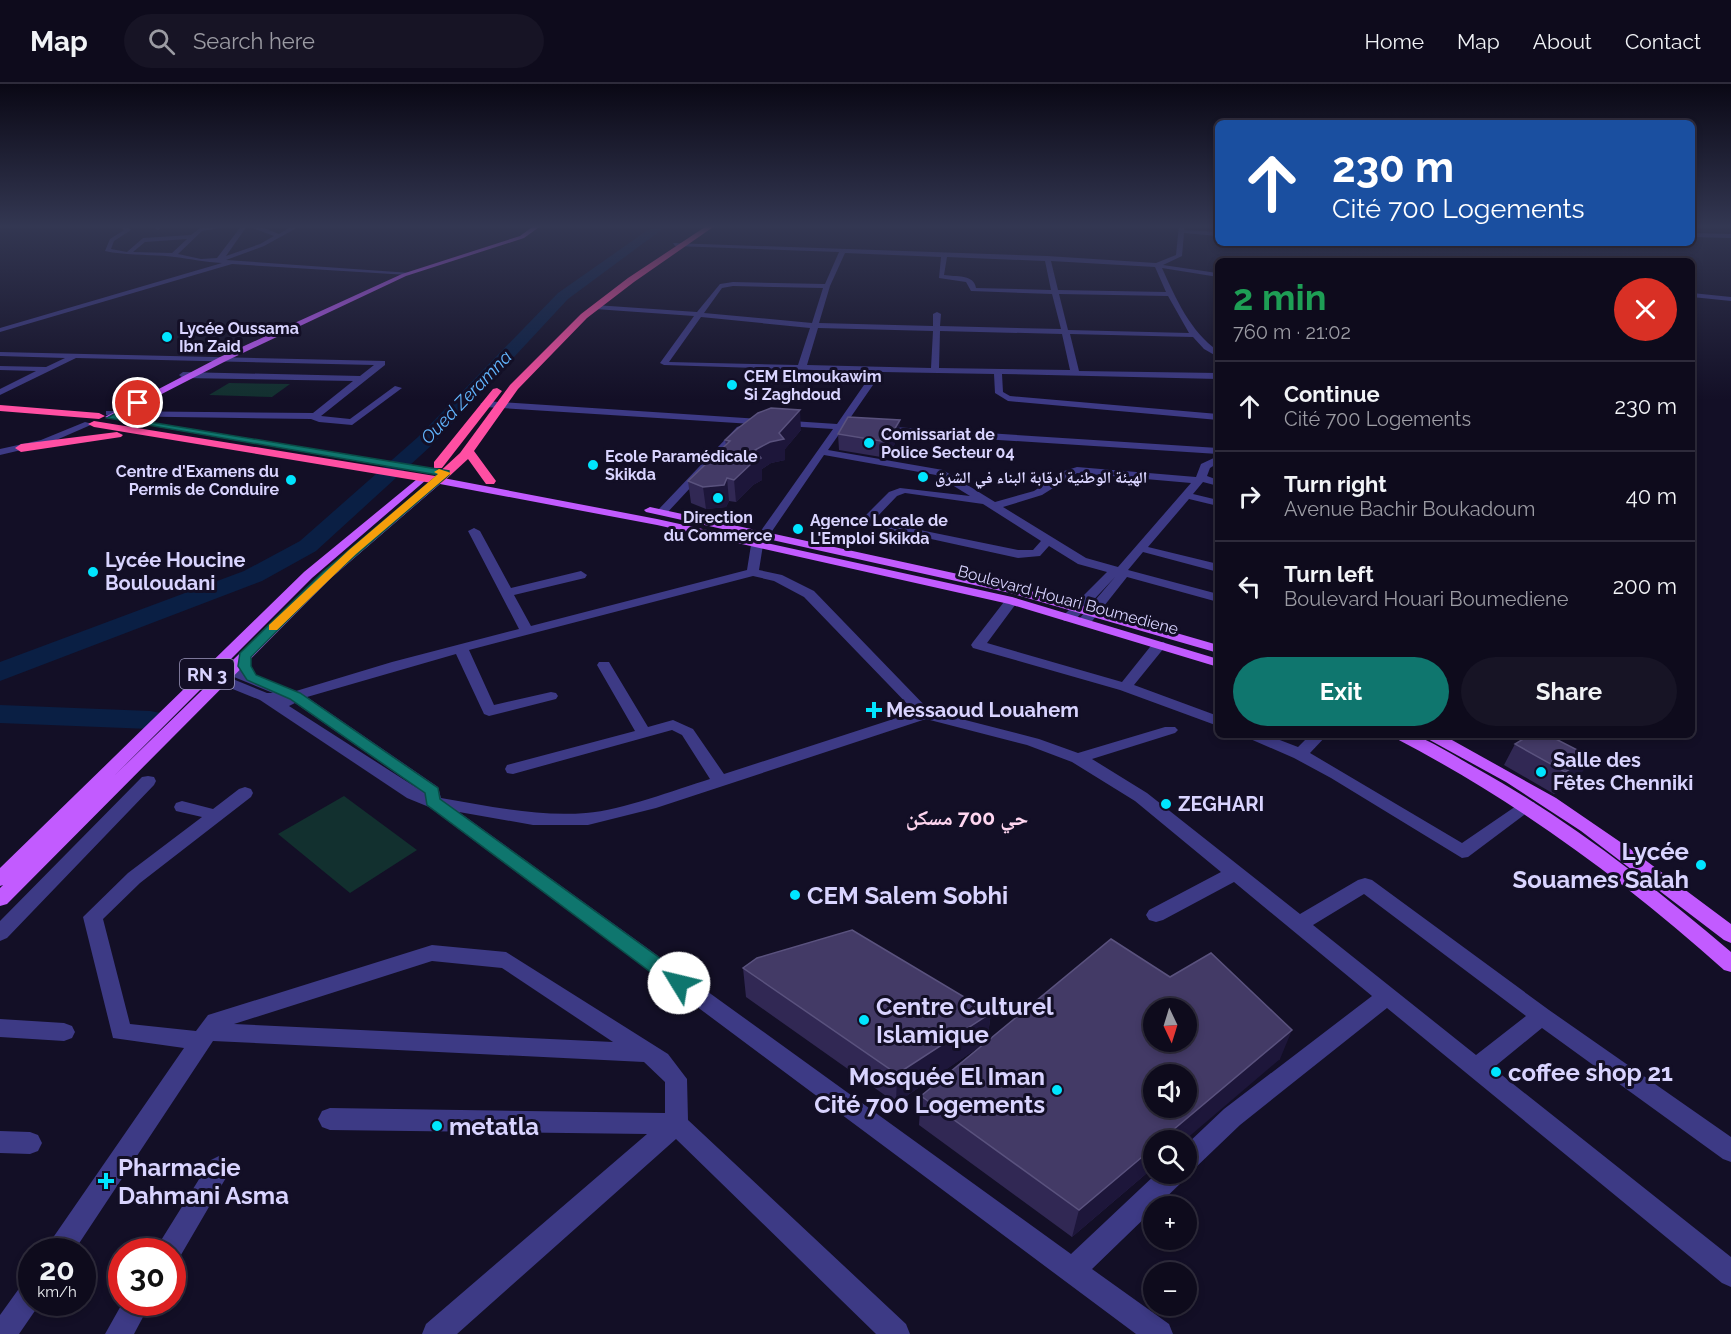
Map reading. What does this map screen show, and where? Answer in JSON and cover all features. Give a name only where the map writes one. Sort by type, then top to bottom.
[{"type":"highway","name":"RN 3","points":[[432,479],[487,402],[578,312],[621,283]]},
{"type":"highway","name":"RN 3","points":[[432,479],[468,450],[501,403],[540,359],[595,307],[627,283]]},
{"type":"highway","name":"Boulevard Houari Boumediene","points":[[0,408],[102,418],[378,461],[410,467],[432,479]]},
{"type":"highway","name":"Boulevard Houari Boumediene","points":[[0,415],[102,418],[152,434],[432,479]]},
{"type":"highway","points":[[21,448],[100,436],[152,434]]},
{"type":"highway","points":[[410,467],[435,460],[451,450]]},
{"type":"highway","points":[[468,450],[490,481]]},
{"type":"highway","points":[[398,474],[405,492]]},
{"type":"main road","points":[[102,418],[375,283]]},
{"type":"main road","points":[[219,359],[383,283]]},
{"type":"main road","points":[[432,479],[476,486]]},
{"type":"main road","name":"Boulevard Houari Boumediene","points":[[432,479],[490,481],[662,512],[760,540],[1069,618],[1089,617],[1215,648]]},
{"type":"main road","name":"Boulevard Houari Boumediene","points":[[432,479],[760,540],[1079,608],[1089,617],[1159,645],[1215,662]]},
{"type":"main road","name":"RN 3","points":[[0,879],[220,672],[308,575],[405,492],[432,479]]},
{"type":"main road","name":"RN 3","points":[[0,899],[210,690],[220,672],[244,656],[327,575],[432,479]]},
{"type":"main road","points":[[1406,738],[1487,780],[1528,806],[1612,865],[1731,964]]},
{"type":"main road","points":[[1437,738],[1522,782],[1585,824],[1731,935]]},
{"type":"street","points":[[0,330],[159,283]]},
{"type":"street","points":[[972,283],[973,288],[1170,293]]},
{"type":"street","points":[[1053,283],[1075,372]]},
{"type":"street","points":[[1166,283],[1197,338],[1215,353]]},
{"type":"street","points":[[802,367],[827,286],[718,286],[664,362],[665,364],[802,367],[934,369],[998,371],[1075,372],[1215,376]]},
{"type":"street","points":[[1695,294],[1731,298]]},
{"type":"street","points":[[595,307],[700,314],[815,326],[1065,332],[1215,341]]},
{"type":"street","points":[[934,369],[937,314]]},
{"type":"street","points":[[0,354],[382,363],[313,416]]},
{"type":"street","points":[[0,392],[77,356]]},
{"type":"street","points":[[0,368],[48,369]]},
{"type":"street","points":[[753,572],[760,540],[880,368]]},
{"type":"street","points":[[998,371],[999,393],[1008,398],[1215,417]]},
{"type":"street","points":[[188,375],[362,379]]},
{"type":"street","points":[[0,452],[53,439],[102,418],[169,413],[313,416],[319,419],[352,422],[398,388]]},
{"type":"street","points":[[487,402],[1215,446]]},
{"type":"street","points":[[501,403],[747,421],[842,424],[1215,451]]},
{"type":"street","points":[[486,425],[512,410],[539,407]]},
{"type":"street","points":[[142,424],[143,420],[151,416],[169,413]]},
{"type":"street","points":[[662,512],[747,421]]},
{"type":"street","points":[[1187,449],[1205,466]]},
{"type":"street","points":[[823,452],[939,472],[1082,561],[1215,597]]},
{"type":"street","points":[[1069,618],[1109,575],[1120,572],[1200,479],[1205,466],[1215,461]]},
{"type":"street","points":[[1047,541],[1036,553],[1018,554],[880,526],[872,523],[868,518],[893,494],[904,490],[988,504],[1042,491],[1071,471],[1200,479],[1215,482]]},
{"type":"street","points":[[1186,495],[1215,502]]},
{"type":"street","points":[[474,531],[527,631]]},
{"type":"street","points":[[1140,548],[1215,567]]},
{"type":"street","points":[[265,697],[295,696],[527,631],[753,572],[778,578],[809,594],[925,714],[1033,742],[1078,758],[1142,798],[1731,1274]]},
{"type":"street","points":[[1089,617],[1121,578],[1120,572]]},
{"type":"street","points":[[507,592],[581,575]]},
{"type":"street","points":[[1012,602],[978,645],[1125,687],[1215,720]]},
{"type":"street","points":[[1125,687],[1159,645]]},
{"type":"street","points":[[461,649],[489,711],[551,696]]},
{"type":"street","points":[[244,656],[245,681],[265,697],[413,794],[433,802],[533,819],[588,819],[650,804],[925,714]]},
{"type":"street","points":[[604,665],[644,733]]},
{"type":"street","points":[[220,672],[295,696],[432,791],[433,802],[1159,1334]]},
{"type":"street","points":[[210,690],[245,681]]},
{"type":"street","points":[[279,706],[295,696]]},
{"type":"street","points":[[513,769],[673,725],[688,732],[719,780]]},
{"type":"street","points":[[1078,758],[1170,730]]},
{"type":"street","points":[[1260,738],[1300,754],[1337,774],[1462,852],[1528,806]]},
{"type":"street","points":[[1300,754],[1316,738]]},
{"type":"street","points":[[0,933],[148,781]]},
{"type":"street","points":[[245,793],[134,878],[93,917],[121,1032],[647,1053]]},
{"type":"street","points":[[182,807],[216,815]]},
{"type":"street","points":[[1156,915],[1235,873]]},
{"type":"street","points":[[1299,924],[1365,885],[1542,1016],[1731,1151]]},
{"type":"street","points":[[68,1238],[215,1021],[432,953],[506,960],[660,1061],[676,1079],[676,1124],[436,1334]]},
{"type":"street","points":[[1197,1151],[1233,1117],[1387,996]]},
{"type":"street","points":[[1476,1068],[1542,1016]]},
{"type":"street","points":[[0,1028],[64,1032]]},
{"type":"street","points":[[330,1119],[676,1124],[896,1334]]},
{"type":"street","points":[[0,1142],[30,1143]]},
{"type":"street","points":[[177,1238],[219,1168]]},
{"type":"street","points":[[1072,1270],[1162,1184]]},
{"type":"street","points":[[3,1334],[18,1312]]},
{"type":"street","points":[[119,1334],[130,1316]]},
{"type":"green space","points":[[229,383],[290,384],[272,397],[209,395]]},
{"type":"green space","points":[[344,796],[417,850],[350,893],[278,834]]},
{"type":"building","points":[[771,408],[800,410],[779,433],[784,439],[770,442],[755,450],[761,458],[752,463],[734,480],[727,478],[724,485],[703,487],[688,481],[730,441],[725,440],[737,429],[758,413]]},
{"type":"building","points":[[848,417],[900,420],[887,442],[838,434]]},
{"type":"building","points":[[1525,738],[1554,738],[1591,757],[1565,772],[1515,744]]},
{"type":"building","name":"Centre Culturel Islamique","points":[[852,930],[991,1013],[897,1074],[743,968],[757,958]]},
{"type":"building","name":"Mosquée El Iman Cité 700 Logements","points":[[1111,939],[1170,977],[1211,953],[1292,1030],[1197,1110],[1197,1064],[1143,1064],[1143,1118],[1187,1118],[1173,1130],[1143,1130],[1143,1156],[1079,1210],[921,1096]]},
{"type":"waterway","name":"Oued Zeramna","points":[[0,672],[253,576],[308,546],[425,441],[563,296],[580,283]]},
{"type":"waterway","name":"Oued Zeramna","points":[[0,714],[150,720]]},
{"type":"slow traffic","points":[[273,628],[327,575],[446,473],[439,472]]},
{"type":"place","name":"Lycée Oussama Ibn Zaid","points":[[167,337]]},
{"type":"place","name":"CEM Elmoukawim Si Zaghdoud","points":[[732,385]]},
{"type":"place","name":"Comissariat de Police Secteur 04","points":[[869,443]]},
{"type":"place","name":"Ecole Paramédicale Skikda","points":[[593,465]]},
{"type":"place","name":"الهيئة الوطنية لرقابة البناء في الشرق","points":[[923,477]]},
{"type":"place","name":"Centre d'Examens du Permis de Conduire","points":[[291,480]]},
{"type":"place","name":"Direction du Commerce","points":[[718,498]]},
{"type":"place","name":"Agence Locale de L'Emploi Skikda","points":[[798,529]]},
{"type":"place","name":"Lycée Houcine Bouloudani","points":[[93,572]]},
{"type":"place","name":"Messaoud Louahem","points":[[874,710]]},
{"type":"place","name":"Salle des Fêtes Chenniki","points":[[1541,772]]},
{"type":"place","name":"ZEGHARI","points":[[1166,804]]},
{"type":"place","name":"Lycée Souames Salah","points":[[1701,865]]},
{"type":"place","name":"CEM Salem Sobhi","points":[[795,895]]},
{"type":"place","name":"Centre Culturel Islamique","points":[[864,1020]]},
{"type":"place","name":"coffee shop 21","points":[[1496,1072]]},
{"type":"place","name":"Mosquée El Iman Cité 700 Logements","points":[[1057,1090]]},
{"type":"place","name":"metatla","points":[[437,1126]]},
{"type":"place","name":"Pharmacie Dahmani Asma","points":[[106,1181]]},
{"type":"district","name":"حي 700 مسكن","points":[[967,817]]},
{"type":"route","points":[[138,403],[110,417],[145,425],[446,473],[327,575],[244,656],[244,666],[251,677],[295,696],[432,791],[433,802],[679,983]]}]
